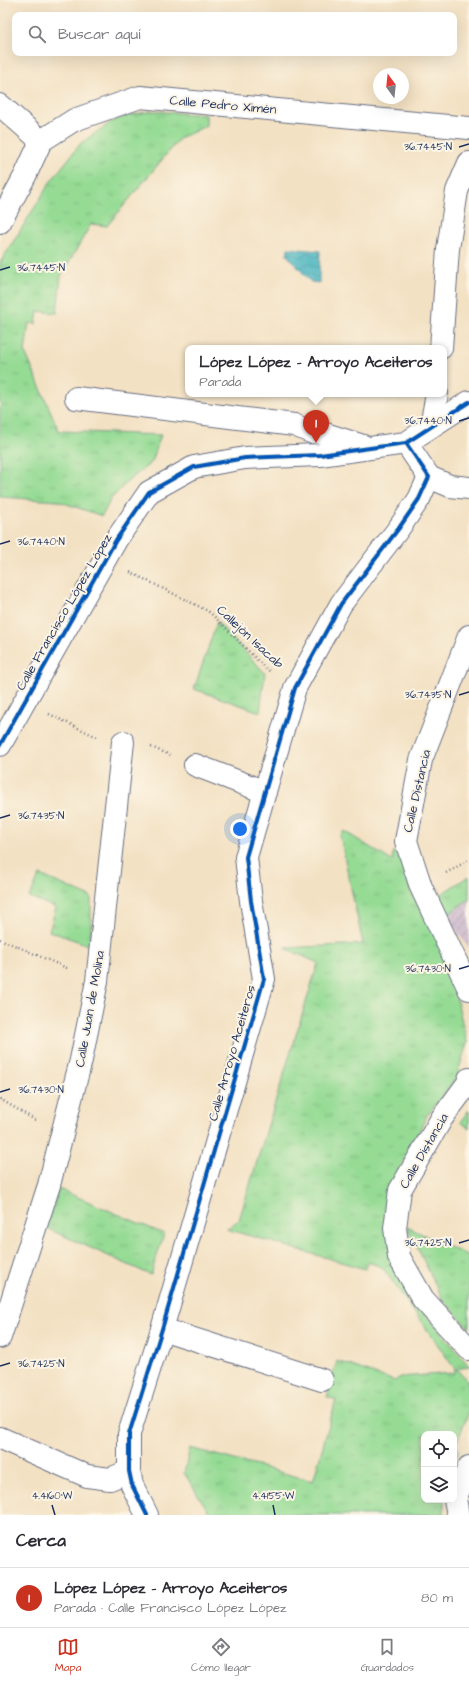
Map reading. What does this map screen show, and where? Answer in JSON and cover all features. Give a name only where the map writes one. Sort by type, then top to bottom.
[{"type":"street","name":"Calle Pedro Ximén","points":[[41,141],[74,120],[140,97],[469,128]]},
{"type":"street","points":[[0,105],[41,141],[25,176],[0,222]]},
{"type":"street","points":[[441,345],[448,249],[457,191],[469,164]]},
{"type":"street","points":[[431,426],[436,397]]},
{"type":"street","points":[[76,398],[294,425],[368,448]]},
{"type":"street","points":[[469,402],[406,443],[429,477],[450,486],[469,488]]},
{"type":"street","name":"Calle Francisco López López","points":[[0,745],[104,560],[149,492],[194,467],[245,458],[320,455],[406,443]]},
{"type":"street","name":"Calle Arroyo Aceiteros","points":[[147,1515],[132,1485],[129,1471],[129,1434],[162,1329],[264,980],[250,901],[246,857],[295,688],[341,604],[399,528],[419,499],[429,477]]},
{"type":"street","name":"Calle Distancia","points":[[469,636],[422,760],[406,841],[421,887],[469,990]]},
{"type":"street","name":"Calle Juan de Molina","points":[[0,1337],[49,1185],[81,1060],[98,982],[123,742]]},
{"type":"street","points":[[195,765],[265,792]]},
{"type":"street","name":"Calle Distancia","points":[[469,1078],[468,1083],[442,1118],[400,1190],[395,1228],[399,1257],[423,1299],[469,1349]]},
{"type":"street","points":[[162,1329],[322,1380]]},
{"type":"street","points":[[0,1438],[87,1476],[110,1479],[129,1471]]},
{"type":"street","points":[[458,1515],[455,1499],[469,1467]]},
{"type":"path","points":[[56,717],[97,737]]},
{"type":"path","points":[[0,939],[98,982]]},
{"type":"path","points":[[0,1099],[62,1136]]},
{"type":"shaded area","points":[[469,899],[469,948],[446,916]]},
{"type":"green space","points":[[152,111],[206,115],[206,126],[180,138],[107,226],[91,224],[61,276],[57,313],[38,311],[36,324],[29,323],[25,352],[59,431],[161,435],[152,462],[127,482],[111,499],[102,516],[58,501],[0,497],[0,263],[51,181],[81,143],[111,122],[126,116]]},
{"type":"green space","points":[[217,622],[265,673],[260,712],[194,689]]},
{"type":"green space","points":[[344,831],[392,861],[393,851],[402,860],[410,889],[445,952],[467,1042],[457,1077],[428,1114],[387,1193],[386,1227],[416,1302],[469,1366],[456,1369],[466,1378],[469,1390],[469,1412],[457,1442],[457,1431],[421,1431],[421,1503],[444,1503],[444,1515],[211,1515],[184,1473],[190,1448],[313,1481],[336,1400],[327,1397],[337,1361],[395,1381],[400,1377],[454,1373],[455,1369],[382,1267],[368,1262],[365,1269],[226,1229],[239,1220],[318,963],[285,948],[363,944],[340,836]]},
{"type":"green space","points":[[40,875],[91,897],[91,946],[49,931],[56,908],[29,897]]},
{"type":"green space","points":[[469,876],[469,899],[446,916],[435,898]]},
{"type":"green space","points":[[469,1110],[469,1128],[460,1122]]},
{"type":"green space","points":[[59,1189],[164,1234],[151,1275],[46,1228]]},
{"type":"green space","points":[[407,1227],[469,1256],[469,1328],[443,1300]]},
{"type":"water","points":[[288,248],[320,251],[319,283],[311,282],[287,255]]},
{"type":"cycle path","points":[[0,745],[116,540],[149,492],[194,467],[245,458],[320,455],[406,443],[469,402]]},
{"type":"cycle path","points":[[147,1515],[132,1485],[129,1471],[129,1434],[162,1329],[264,979],[251,901],[246,857],[295,688],[341,604],[399,528],[419,499],[429,477],[406,443]]},
{"type":"place","name":"López López - Arroyo Aceiteros","points":[[316,443]]}]
